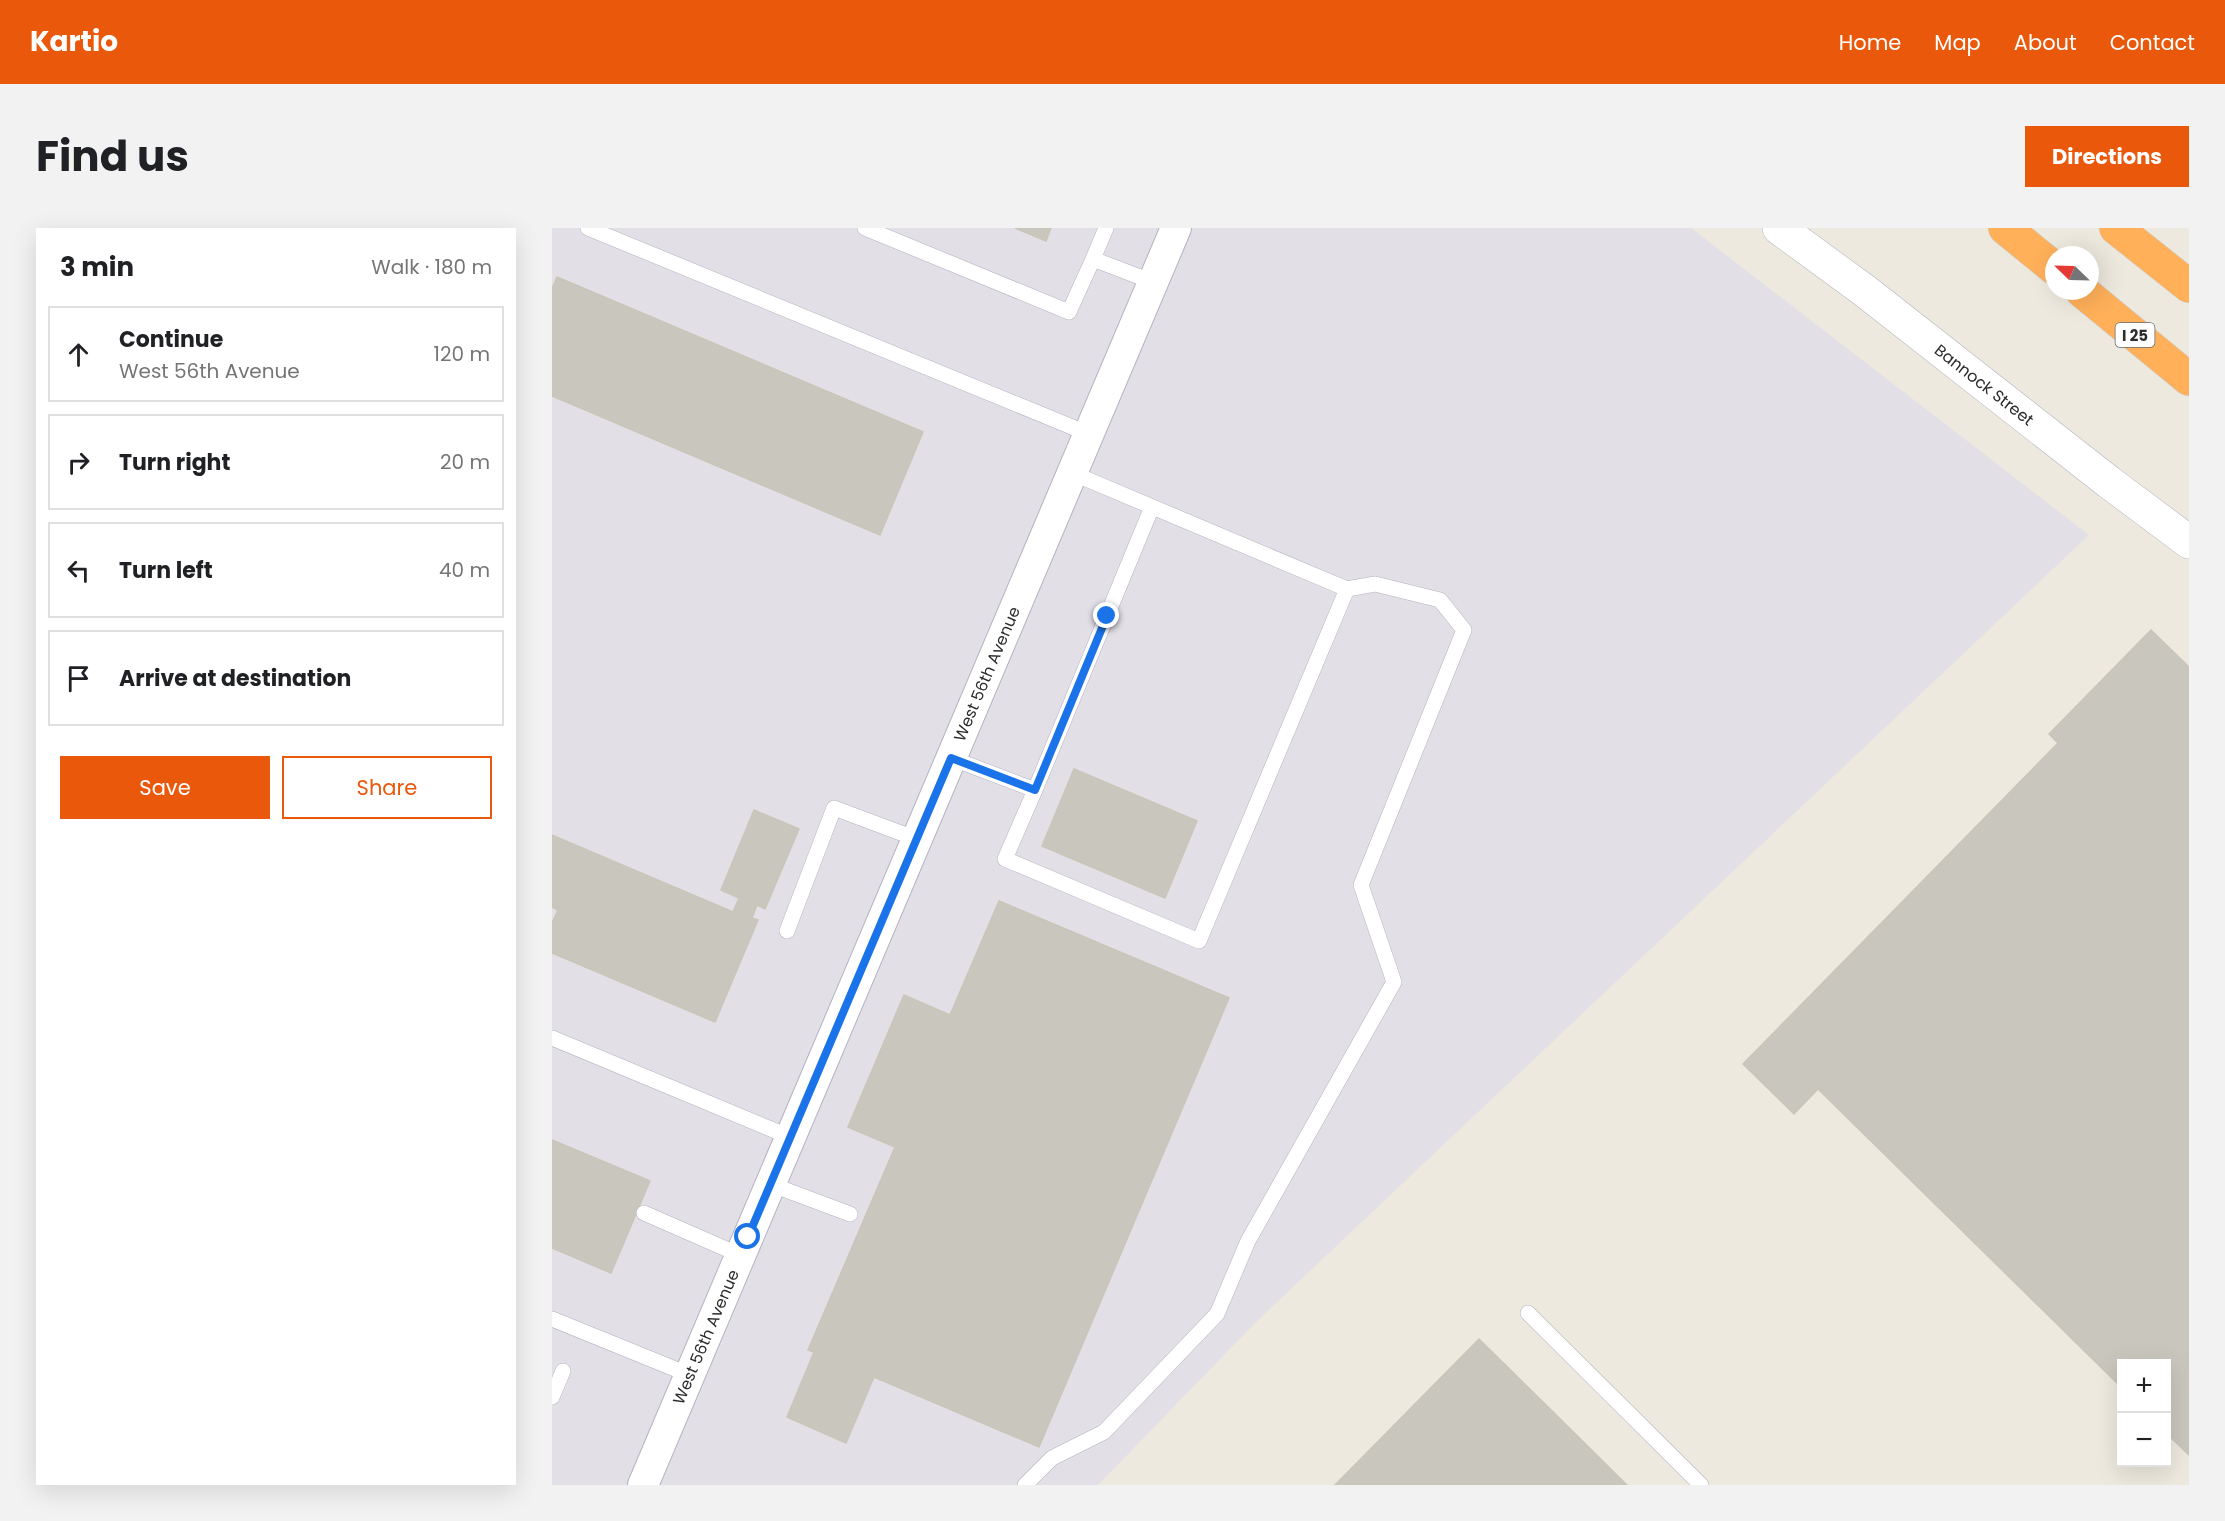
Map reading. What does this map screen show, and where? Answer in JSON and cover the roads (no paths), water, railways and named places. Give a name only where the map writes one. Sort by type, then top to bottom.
[{"type":"highway","points":[[2005,228],[2045,261]]},
{"type":"highway","points":[[2116,228],[2189,286]]},
{"type":"highway","name":"I 25","points":[[2093,300],[2189,379]]},
{"type":"street","name":"West 56th Avenue","points":[[643,1485],[1176,228]]},
{"type":"street","name":"Bannock Street","points":[[1779,228],[2189,542]]},
{"type":"lane","points":[[588,228],[1089,434]]},
{"type":"lane","points":[[865,228],[1069,312],[1106,228]]},
{"type":"lane","points":[[1093,259],[1153,282]]},
{"type":"lane","points":[[1025,1485],[1052,1458],[1104,1432],[1217,1314],[1248,1241],[1395,982],[1361,885],[1464,630],[1440,600],[1375,584],[1347,589],[1072,473]]},
{"type":"lane","points":[[1152,507],[1005,859],[1199,941],[1347,589]]},
{"type":"lane","points":[[951,758],[1035,790]]},
{"type":"lane","points":[[787,931],[834,808],[917,839]]},
{"type":"lane","points":[[552,1038],[790,1137]]},
{"type":"lane","points":[[770,1184],[850,1214]]},
{"type":"lane","points":[[644,1213],[740,1255]]},
{"type":"lane","points":[[1528,1313],[1701,1485]]},
{"type":"lane","points":[[552,1319],[690,1375]]},
{"type":"lane","points":[[552,1397],[563,1371]]}]
